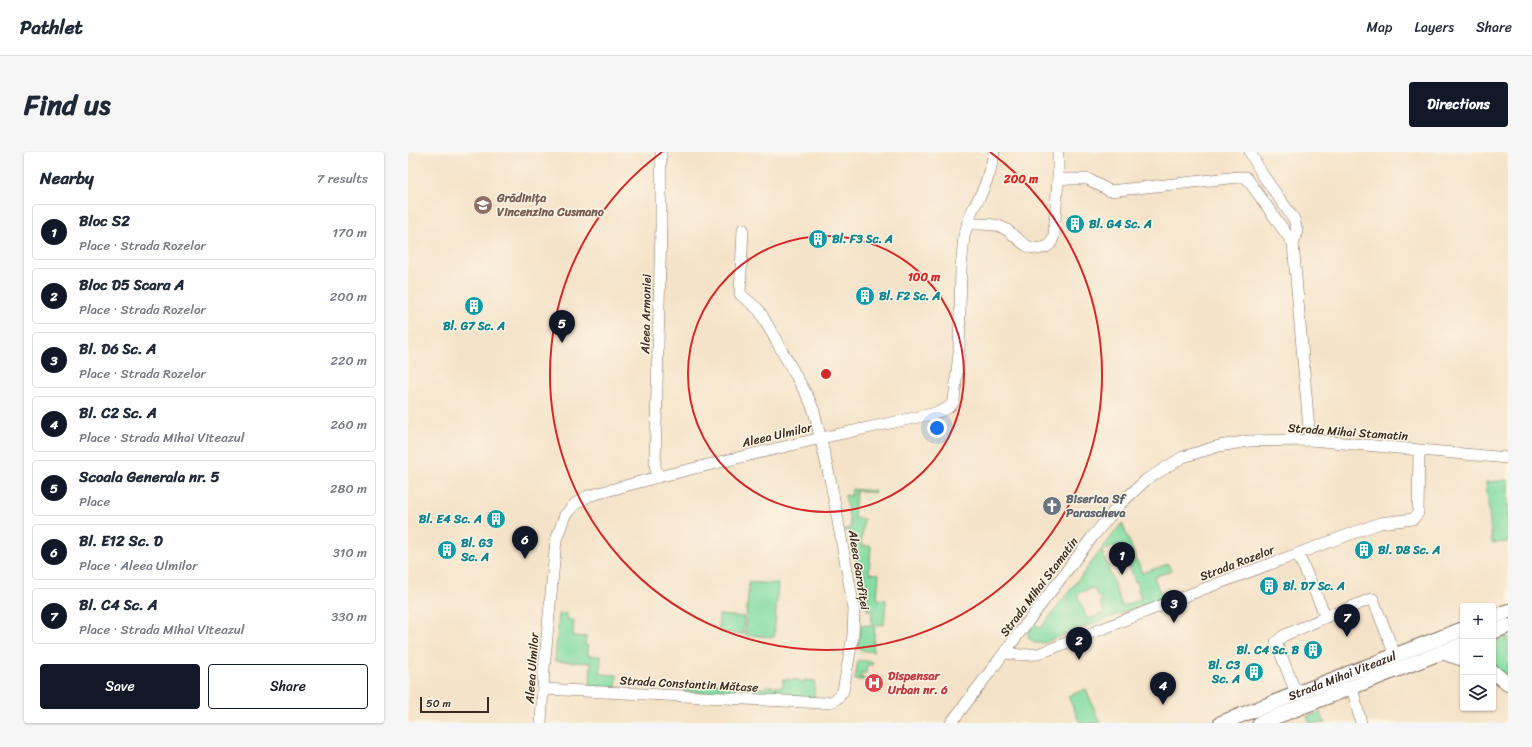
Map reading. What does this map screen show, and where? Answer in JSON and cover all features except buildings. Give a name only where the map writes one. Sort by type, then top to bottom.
[{"type":"main road","points":[[1496,616],[1508,611]]},
{"type":"main road","points":[[1496,631],[1508,626]]},
{"type":"main road","name":"Strada Mihai Viteazul","points":[[1221,723],[1253,717],[1296,693],[1460,630]]},
{"type":"main road","name":"Strada Mihai Viteazul","points":[[1260,723],[1460,645]]},
{"type":"main road","points":[[1442,652],[1460,658]]},
{"type":"main road","points":[[1379,661],[1384,674]]},
{"type":"main road","points":[[1496,674],[1508,684]]},
{"type":"street","name":"Aleea Armoniei","points":[[658,477],[655,466],[661,234],[661,152]]},
{"type":"street","name":"Aleea Ulmilor","points":[[541,723],[556,540],[565,515],[575,504],[588,496],[658,477],[821,438],[932,414],[952,405],[954,401],[959,352],[961,269],[964,236],[990,172],[994,152]]},
{"type":"street","points":[[968,224],[998,226],[1006,229],[1025,246],[1041,248],[1049,246],[1052,241],[1058,179],[1058,152]]},
{"type":"street","points":[[1250,152],[1262,174],[1294,220],[1297,231],[1294,243],[1310,440]]},
{"type":"street","points":[[1058,179],[1088,179],[1110,191],[1239,176],[1246,177],[1294,243]]},
{"type":"street","name":"Aleea Garofiței","points":[[743,229],[740,294],[759,310],[809,399],[814,410],[834,498],[854,609],[853,635],[843,691],[839,698],[833,702]]},
{"type":"street","name":"Strada Mihai Stamatin","points":[[951,723],[1006,653],[1093,536],[1120,504],[1146,480],[1183,457],[1219,446],[1250,441],[1310,440],[1508,458]]},
{"type":"street","name":"Strada Rozelor","points":[[1006,653],[1020,655],[1038,654],[1380,523],[1413,518],[1418,513],[1419,451]]},
{"type":"street","points":[[1298,554],[1326,617]]},
{"type":"street","points":[[1296,693],[1276,642],[1283,636],[1371,599],[1373,600],[1395,655]]},
{"type":"street","points":[[1352,687],[1361,723]]},
{"type":"street","name":"Strada Constantin Mătase","points":[[543,689],[825,703],[833,702]]},
{"type":"green space","points":[[1508,480],[1508,542],[1492,543],[1486,482]]},
{"type":"green space","points":[[852,489],[875,491],[874,493],[856,491],[854,518],[864,519],[861,546],[871,546],[869,573],[879,574],[877,599],[886,600],[884,625],[875,624],[873,652],[858,648],[861,625],[871,626],[872,611],[867,610],[868,587],[865,586],[865,575],[858,574],[852,532],[845,531],[845,529],[851,528],[845,495],[851,496]]},
{"type":"green space","points":[[1122,523],[1142,573],[1168,564],[1171,571],[1154,577],[1160,593],[1175,590],[1175,593],[1043,643],[1035,643],[1029,638],[1028,632],[1035,624],[1041,628]],"holes":[[[1121,544],[1125,554],[1127,554],[1127,559],[1135,582],[1137,581],[1137,587],[1141,599],[1122,606],[1102,551]],[[1094,587],[1098,597],[1100,596],[1102,601],[1100,602],[1104,613],[1087,619],[1077,594]]]},
{"type":"green space","points":[[749,582],[778,584],[774,637],[745,635]]},
{"type":"green space","points":[[559,614],[567,614],[568,620],[574,620],[573,636],[586,637],[585,645],[588,646],[588,655],[601,656],[600,674],[617,675],[616,688],[590,687],[591,663],[555,661]]},
{"type":"green space","points":[[719,615],[744,617],[743,634],[718,632]]},
{"type":"green space","points":[[1508,636],[1508,677],[1496,669],[1496,641]]},
{"type":"green space","points":[[858,660],[873,662],[872,665],[867,665],[866,673],[861,673],[860,678],[864,678],[864,680],[855,680]]},
{"type":"green space","points":[[783,679],[799,680],[804,682],[805,680],[815,681],[814,698],[684,692],[684,684],[687,684],[688,682],[719,683],[719,686],[725,686],[726,684],[759,685],[759,688],[765,688],[766,686],[783,687]]},
{"type":"green space","points":[[1086,689],[1100,723],[1080,723],[1068,696]]},
{"type":"green space","points":[[1320,712],[1325,723],[1310,723],[1307,717]]},
{"type":"place","name":"Grădinița Vincenzina Cusmano","points":[[483,205]]},
{"type":"place","name":"Bl. G4 Sc. A","points":[[1075,224]]},
{"type":"place","name":"Bl. F3 Sc. A","points":[[818,239]]},
{"type":"place","name":"Bl. F2 Sc. A","points":[[865,296]]},
{"type":"place","name":"Bl. G7 Sc. A","points":[[474,306]]},
{"type":"place","name":"Scoala Generala nr. 5","points":[[562,343]]},
{"type":"place","name":"Biserica Sf Parascheva","points":[[1052,506]]},
{"type":"place","name":"Bl. E4 Sc. A","points":[[496,519]]},
{"type":"place","name":"Bl. G3 Sc. A","points":[[447,550]]},
{"type":"place","name":"Bl. D8 Sc. A","points":[[1364,550]]},
{"type":"place","name":"Bl. E12 Sc. D","points":[[525,559]]},
{"type":"place","name":"Bloc S2","points":[[1122,575]]},
{"type":"place","name":"Bl. D7 Sc. A","points":[[1269,586]]},
{"type":"place","name":"Bl. D6 Sc. A","points":[[1174,623]]},
{"type":"place","name":"Bl. C4 Sc. A","points":[[1347,637]]},
{"type":"place","name":"Bl. C4 Sc. B","points":[[1313,650]]},
{"type":"place","name":"Bloc D5 Scara A","points":[[1079,660]]},
{"type":"place","name":"Bl. C3 Sc. A","points":[[1254,672]]},
{"type":"place","name":"Dispensar Urban nr. 6","points":[[874,683]]},
{"type":"place","name":"Bl. C2 Sc. A","points":[[1163,705]]}]
